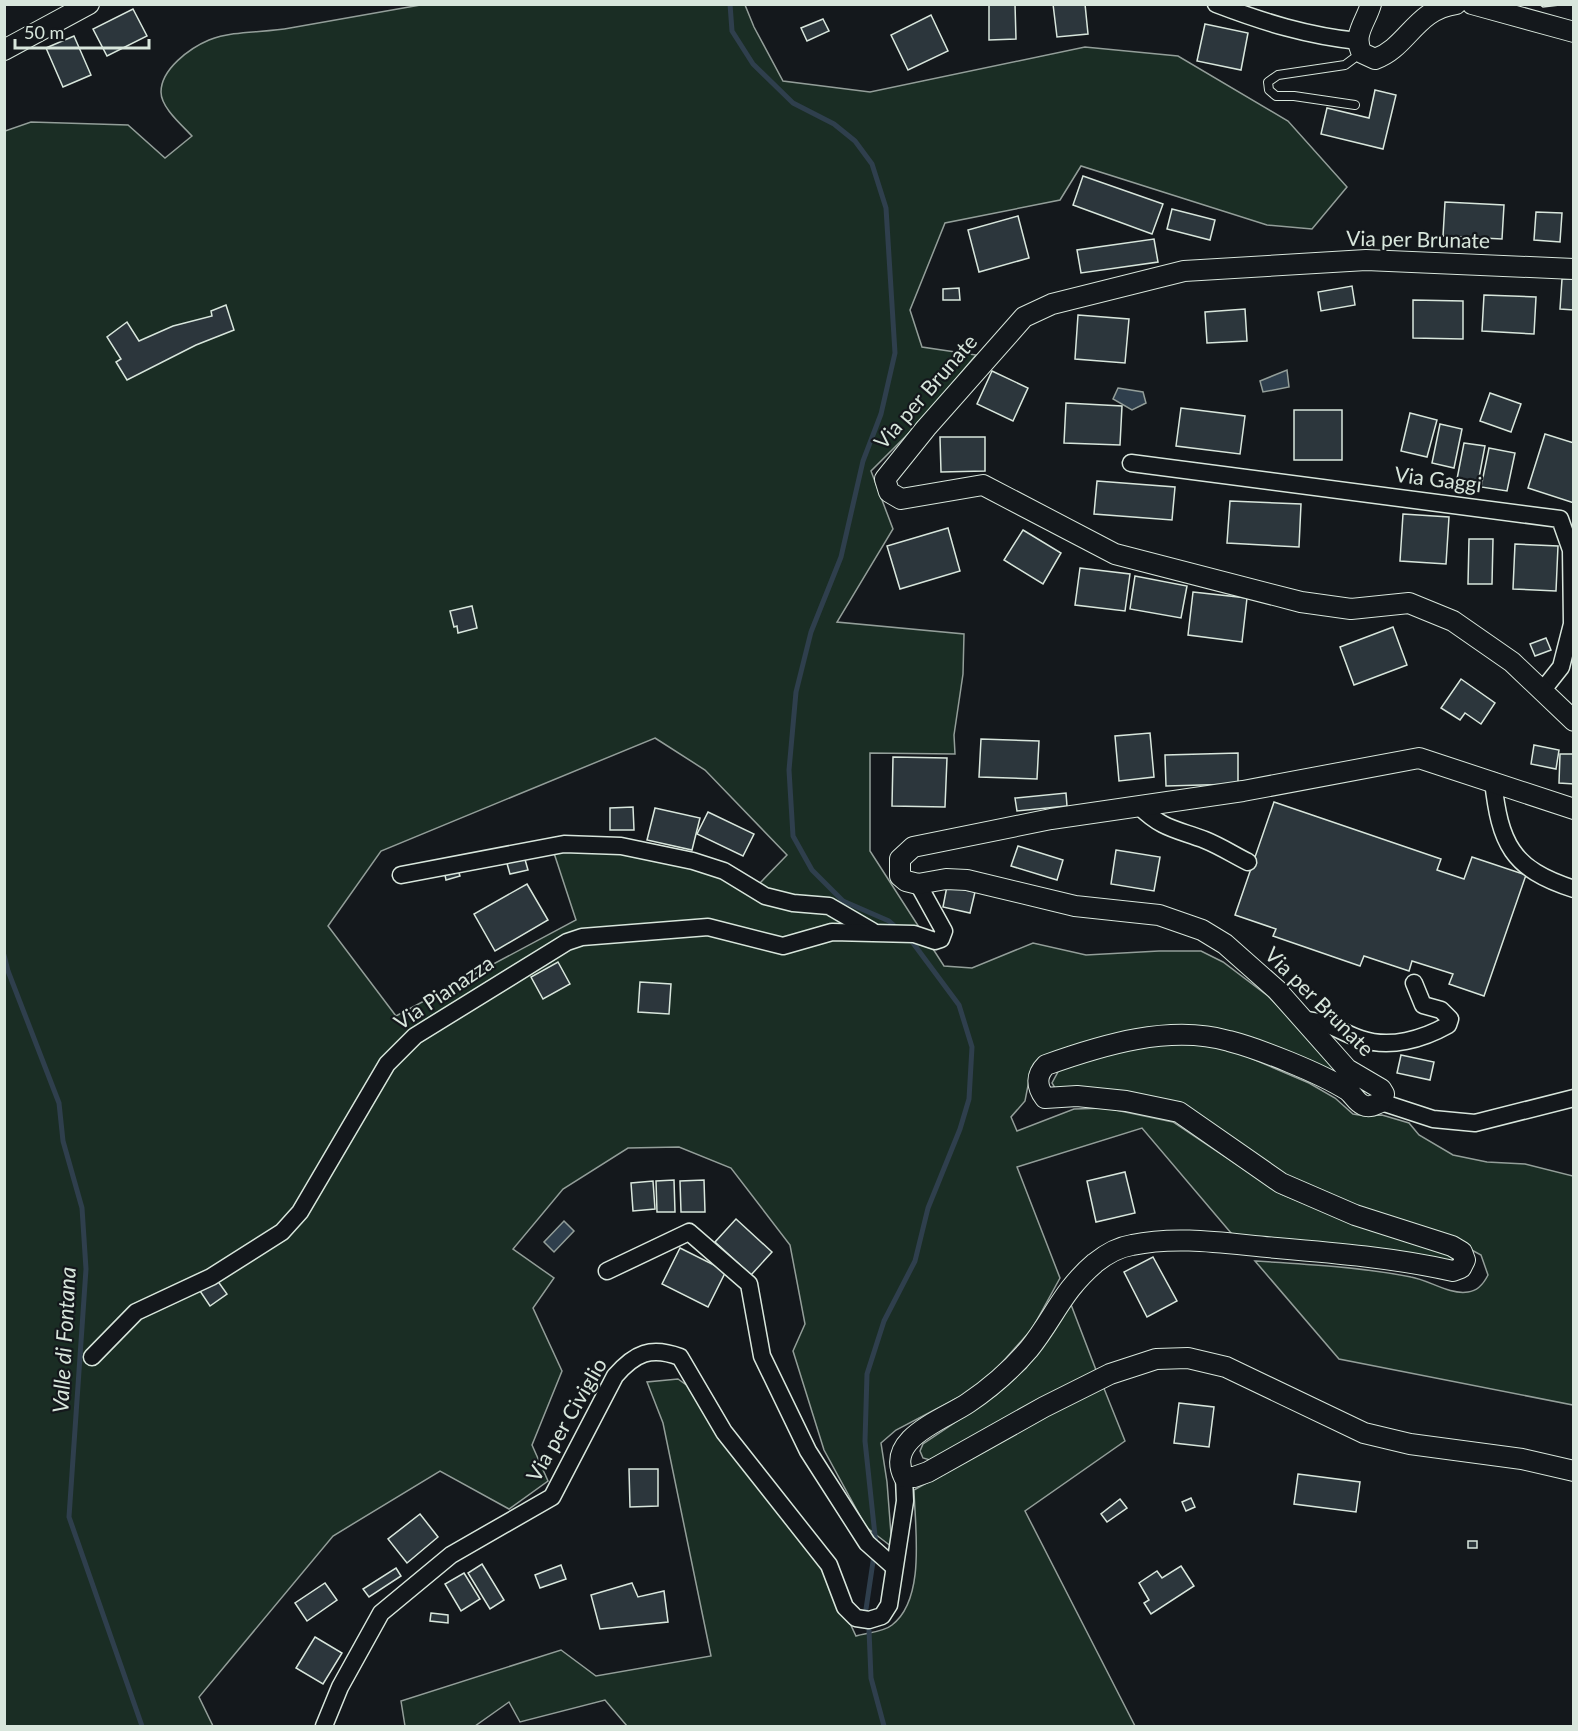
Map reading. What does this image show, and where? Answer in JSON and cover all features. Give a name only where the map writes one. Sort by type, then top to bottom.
[{"type":"street","points":[[4,50],[89,4]]},
{"type":"street","points":[[1216,4],[1268,24],[1360,47],[1371,58],[1380,57],[1425,16],[1456,4]]},
{"type":"street","points":[[1360,47],[1359,31],[1371,4]]},
{"type":"street","points":[[1472,4],[1574,32]]},
{"type":"street","name":"Via per Brunate","points":[[1574,269],[1366,260],[1184,271],[1052,304],[1024,317],[926,428],[885,479],[890,492],[901,499],[983,485],[1115,554],[1301,602],[1351,609],[1409,603],[1453,621],[1512,662],[1574,721]]},
{"type":"street","name":"Via Gaggi","points":[[1131,463],[1560,519],[1571,550],[1572,624],[1561,667],[1542,691]]},
{"type":"street","points":[[918,884],[906,881],[900,876],[898,868],[900,859],[914,847],[1051,819],[1243,790],[1419,758],[1574,809]]},
{"type":"street","points":[[1493,781],[1497,818],[1506,844],[1517,860],[1530,871],[1574,889]]},
{"type":"street","points":[[1139,806],[1154,822],[1174,832],[1206,840],[1248,862]]},
{"type":"street","name":"Via Pianazza","points":[[400,875],[564,844],[621,846],[693,861],[724,872],[765,896],[794,903],[829,906],[873,931]]},
{"type":"street","name":"Via per Brunate","points":[[904,1477],[899,1467],[905,1445],[915,1435],[966,1405],[1007,1371],[1029,1348],[1066,1292],[1079,1278],[1104,1257],[1129,1245],[1199,1241],[1376,1257],[1453,1271],[1461,1268],[1465,1260],[1462,1252],[1452,1246],[1355,1215],[1281,1183],[1179,1112],[1116,1100],[1077,1096],[1045,1098],[1038,1081],[1040,1071],[1046,1065],[1143,1038],[1192,1033],[1229,1041],[1312,1073],[1348,1090],[1363,1105],[1370,1107],[1381,1102],[1384,1094],[1382,1089],[1347,1069],[1277,990],[1225,945],[1177,919],[1075,906],[967,880],[946,879],[918,884]]},
{"type":"street","name":"Via Pianazza","points":[[92,1357],[136,1312],[211,1277],[282,1232],[300,1212],[387,1064],[400,1049],[415,1036],[485,991],[567,942],[582,937],[708,927],[783,946],[832,932],[873,931],[914,934],[935,941],[944,936],[944,931],[918,884]]},
{"type":"street","points":[[1304,1020],[1325,1021],[1363,1040],[1415,1040],[1448,1025],[1450,1019],[1441,1010],[1423,1005],[1414,983]]},
{"type":"street","points":[[1381,1102],[1433,1119],[1475,1123],[1574,1098]]},
{"type":"street","points":[[607,1271],[689,1232],[749,1284],[762,1356],[808,1451],[867,1543],[894,1567]]},
{"type":"street","name":"Via per Civiglio","points":[[324,1726],[340,1687],[381,1613],[451,1555],[552,1497],[615,1376],[627,1363],[644,1353],[662,1350],[680,1357],[724,1432],[829,1565],[845,1607],[856,1618],[869,1620],[882,1616],[889,1605],[905,1501],[904,1477]]},
{"type":"street","points":[[904,1477],[914,1478],[928,1472],[1044,1407],[1110,1374],[1156,1359],[1188,1358],[1226,1367],[1364,1433],[1410,1444],[1522,1459],[1574,1472]]},
{"type":"lane","points":[[1355,105],[1294,96],[1276,96],[1269,90],[1268,82],[1278,75],[1345,65],[1360,47]]},
{"type":"green space","points":[[426,4],[745,5],[783,81],[870,92],[1085,47],[1178,56],[1288,121],[1347,187],[1312,229],[1267,225],[1081,166],[1060,200],[945,223],[910,310],[922,347],[976,355],[919,423],[871,471],[893,529],[837,622],[964,634],[963,674],[954,735],[955,754],[870,753],[870,851],[944,966],[972,968],[1033,943],[1086,955],[1201,951],[1223,962],[1268,996],[1352,1082],[1190,1030],[1030,1075],[1025,1101],[1011,1117],[1017,1131],[1074,1109],[1106,1108],[1173,1122],[1281,1194],[1348,1221],[1445,1251],[1453,1257],[1451,1265],[1237,1240],[1142,1128],[1017,1167],[1060,1278],[1032,1329],[982,1385],[896,1430],[881,1443],[887,1482],[892,1547],[866,1527],[824,1450],[793,1351],[805,1324],[790,1245],[731,1168],[679,1147],[628,1148],[563,1189],[513,1249],[554,1278],[533,1308],[562,1371],[532,1445],[548,1481],[509,1509],[440,1471],[333,1536],[199,1697],[213,1726],[5,1726],[5,131],[31,122],[128,125],[165,158],[192,136],[165,104],[161,92],[162,83],[178,60],[193,48],[209,40],[239,33],[280,30]],"holes":[[[655,738],[705,770],[787,855],[759,884],[638,850],[551,844],[576,920],[396,1016],[328,926],[381,851]]]},
{"type":"green space","points":[[1193,1041],[1227,1048],[1309,1083],[1335,1098],[1353,1114],[1382,1115],[1409,1123],[1419,1135],[1453,1155],[1487,1162],[1525,1164],[1573,1176],[1573,1405],[1339,1359],[1255,1261],[1372,1271],[1418,1279],[1454,1291],[1468,1292],[1480,1286],[1488,1275],[1481,1255],[1468,1248],[1285,1179],[1186,1110],[1055,1088],[1052,1083],[1059,1070],[1068,1065],[1143,1045]]},
{"type":"green space","points":[[1070,1302],[1096,1370],[930,1460],[923,1458],[920,1451],[923,1444],[996,1395],[1026,1368]]},
{"type":"green space","points":[[678,1379],[692,1389],[827,1574],[856,1636],[880,1631],[892,1625],[903,1613],[910,1598],[916,1562],[914,1490],[1039,1420],[1101,1381],[1125,1441],[1025,1511],[1135,1726],[627,1726],[605,1700],[520,1722],[509,1702],[475,1726],[405,1726],[401,1701],[561,1650],[596,1676],[711,1656],[663,1423],[647,1382]]},
{"type":"water","points":[[1287,370],[1289,387],[1263,392],[1260,381]]},
{"type":"water","points":[[1118,388],[1143,392],[1146,403],[1132,410],[1113,399]]},
{"type":"water","points":[[564,1221],[574,1231],[554,1252],[544,1242]]},
{"type":"building","points":[[989,4],[1015,4],[1016,39],[989,40]]},
{"type":"building","points":[[1053,4],[1085,4],[1088,34],[1057,37]]},
{"type":"building","points":[[1539,4],[1568,4],[1543,7]]},
{"type":"building","points":[[133,9],[147,36],[107,56],[93,29]]},
{"type":"building","points":[[931,15],[948,51],[908,70],[891,35]]},
{"type":"building","points":[[823,19],[829,31],[807,41],[801,28]]},
{"type":"building","points":[[1205,24],[1248,33],[1241,70],[1197,61]]},
{"type":"building","points":[[74,36],[91,75],[63,87],[46,48]]},
{"type":"building","points":[[1375,90],[1396,95],[1383,149],[1321,134],[1327,108],[1369,118]]},
{"type":"building","points":[[1083,176],[1163,204],[1152,234],[1073,205]]},
{"type":"building","points":[[1445,202],[1504,205],[1502,239],[1443,236]]},
{"type":"building","points":[[1172,209],[1215,220],[1210,240],[1167,229]]},
{"type":"building","points":[[1536,212],[1562,213],[1560,242],[1534,240]]},
{"type":"building","points":[[1018,216],[1029,258],[979,272],[968,230]]},
{"type":"building","points":[[1154,239],[1158,262],[1081,273],[1077,250]]},
{"type":"building","points":[[1562,279],[1574,279],[1574,310],[1560,309]]},
{"type":"building","points":[[1352,286],[1355,305],[1321,311],[1318,292]]},
{"type":"building","points":[[959,288],[960,300],[943,300],[943,289]]},
{"type":"building","points":[[1484,295],[1536,297],[1534,334],[1482,331]]},
{"type":"building","points":[[1413,300],[1463,301],[1463,339],[1413,338]]},
{"type":"building","points":[[226,305],[234,330],[196,345],[127,380],[116,362],[121,359],[107,337],[127,322],[139,341],[173,326],[212,316],[211,311]]},
{"type":"building","points":[[1245,309],[1247,341],[1207,343],[1205,312]]},
{"type":"building","points":[[1078,315],[1129,319],[1125,363],[1075,359]]},
{"type":"building","points":[[992,371],[1028,388],[1013,421],[977,404]]},
{"type":"building","points":[[1490,393],[1521,404],[1511,432],[1480,421]]},
{"type":"building","points":[[1066,403],[1122,406],[1120,445],[1064,443]]},
{"type":"building","points":[[1181,408],[1245,416],[1240,454],[1176,446]]},
{"type":"building","points":[[1294,410],[1342,410],[1342,460],[1294,460]]},
{"type":"building","points":[[1410,413],[1437,420],[1427,457],[1401,451]]},
{"type":"building","points":[[1440,424],[1462,429],[1454,468],[1432,463]]},
{"type":"building","points":[[1545,434],[1574,443],[1574,503],[1528,488]]},
{"type":"building","points":[[940,437],[985,437],[985,471],[941,472]]},
{"type":"building","points":[[1464,443],[1485,446],[1478,483],[1457,479]]},
{"type":"building","points":[[1489,448],[1515,453],[1507,491],[1481,487]]},
{"type":"building","points":[[1097,481],[1175,487],[1172,520],[1094,514]]},
{"type":"building","points":[[1230,501],[1301,504],[1299,547],[1227,543]]},
{"type":"building","points":[[1403,514],[1449,517],[1446,564],[1400,561]]},
{"type":"building","points":[[948,528],[960,571],[900,589],[887,546]]},
{"type":"building","points":[[1023,530],[1061,553],[1043,584],[1004,560]]},
{"type":"building","points":[[1469,539],[1493,539],[1492,584],[1468,584]]},
{"type":"building","points":[[1515,544],[1558,546],[1556,591],[1513,589]]},
{"type":"building","points":[[1080,568],[1130,574],[1125,611],[1075,605]]},
{"type":"building","points":[[1135,576],[1187,586],[1181,618],[1130,609]]},
{"type":"building","points":[[1193,592],[1247,598],[1242,642],[1188,635]]},
{"type":"building","points":[[472,606],[477,628],[458,633],[450,611]]},
{"type":"building","points":[[1393,627],[1407,665],[1354,685],[1340,647]]},
{"type":"building","points":[[1546,638],[1551,650],[1535,656],[1530,644]]},
{"type":"building","points":[[1461,679],[1495,703],[1481,724],[1465,713],[1460,720],[1441,708]]},
{"type":"building","points":[[1150,733],[1154,777],[1119,781],[1115,736]]},
{"type":"building","points":[[981,739],[1039,741],[1037,779],[979,777]]},
{"type":"building","points":[[1534,745],[1559,750],[1556,769],[1531,764]]},
{"type":"building","points":[[1238,753],[1238,784],[1166,786],[1165,755]]},
{"type":"building","points":[[1560,754],[1574,754],[1574,784],[1559,783]]},
{"type":"building","points":[[893,757],[947,758],[945,807],[892,806]]},
{"type":"building","points":[[1066,793],[1067,806],[1017,811],[1015,798]]},
{"type":"building","points":[[1274,802],[1441,859],[1437,870],[1464,879],[1472,857],[1526,875],[1484,996],[1449,984],[1453,974],[1412,961],[1409,971],[1364,956],[1360,966],[1273,936],[1276,929],[1235,915]]},
{"type":"building","points":[[633,807],[634,830],[610,830],[610,808]]},
{"type":"building","points":[[655,808],[700,818],[692,850],[647,840]]},
{"type":"building","points":[[708,812],[754,834],[743,856],[697,834]]},
{"type":"building","points":[[1018,846],[1063,860],[1057,880],[1011,866]]},
{"type":"building","points":[[1116,850],[1160,857],[1154,891],[1111,884]]},
{"type":"building","points":[[524,856],[528,870],[510,874],[506,860]]},
{"type":"building","points":[[457,867],[460,876],[446,880],[444,870]]},
{"type":"building","points":[[527,884],[548,920],[495,951],[474,914]]},
{"type":"building","points":[[947,886],[975,892],[970,913],[943,907]]},
{"type":"building","points":[[558,962],[570,984],[543,999],[531,977]]},
{"type":"building","points":[[640,982],[671,984],[669,1014],[638,1012]]},
{"type":"building","points":[[1401,1055],[1434,1062],[1430,1080],[1397,1073]]},
{"type":"building","points":[[1125,1172],[1135,1213],[1096,1222],[1087,1181]]},
{"type":"building","points":[[674,1180],[675,1212],[657,1212],[656,1181]]},
{"type":"building","points":[[704,1180],[705,1212],[681,1212],[680,1181]]},
{"type":"building","points":[[653,1181],[655,1209],[633,1211],[631,1183]]},
{"type":"building","points":[[736,1219],[772,1252],[751,1275],[715,1242]]},
{"type":"building","points":[[680,1248],[726,1271],[708,1307],[662,1284]]},
{"type":"building","points":[[1153,1257],[1177,1301],[1147,1317],[1124,1272]]},
{"type":"building","points":[[217,1280],[227,1294],[210,1306],[200,1291]]},
{"type":"building","points":[[1179,1403],[1214,1407],[1209,1447],[1174,1443]]},
{"type":"building","points":[[629,1469],[658,1469],[658,1506],[630,1507]]},
{"type":"building","points":[[1298,1474],[1360,1482],[1356,1512],[1294,1504]]},
{"type":"building","points":[[1191,1498],[1195,1507],[1186,1511],[1182,1502]]},
{"type":"building","points":[[1120,1499],[1127,1508],[1107,1522],[1101,1514]]},
{"type":"building","points":[[420,1514],[438,1537],[407,1563],[388,1539]]},
{"type":"building","points":[[1468,1541],[1477,1541],[1477,1548],[1468,1548]]},
{"type":"building","points":[[482,1564],[504,1600],[490,1609],[468,1573]]},
{"type":"building","points":[[561,1565],[566,1579],[540,1588],[535,1575]]},
{"type":"building","points":[[1181,1566],[1194,1586],[1151,1614],[1144,1603],[1149,1600],[1139,1583],[1157,1571],[1162,1578]]},
{"type":"building","points":[[396,1568],[401,1576],[369,1597],[363,1589]]},
{"type":"building","points":[[464,1573],[480,1599],[461,1611],[445,1584]]},
{"type":"building","points":[[325,1583],[337,1600],[307,1621],[295,1603]]},
{"type":"building","points":[[632,1583],[638,1597],[664,1591],[668,1622],[600,1629],[591,1595]]},
{"type":"building","points":[[431,1613],[448,1615],[448,1623],[430,1621]]},
{"type":"building","points":[[315,1637],[342,1653],[323,1684],[296,1668]]},
{"type":"waterway","points":[[730,4],[732,31],[753,64],[793,103],[834,124],[855,141],[872,164],[886,208],[895,353],[881,414],[863,461],[841,557],[811,632],[796,692],[789,770],[793,836],[812,870],[843,901],[889,921],[898,929]]},
{"type":"waterway","points":[[876,1545],[865,1441],[867,1374],[884,1321],[915,1261],[928,1208],[960,1129],[969,1099],[972,1047],[959,1005],[910,939]]},
{"type":"waterway","name":"Valle di Fontana","points":[[4,955],[8,971],[59,1103],[63,1141],[82,1208],[86,1269],[69,1517],[142,1726]]},
{"type":"waterway","points":[[866,1609],[874,1555]]},
{"type":"waterway","points":[[869,1630],[871,1678],[884,1726]]}]
